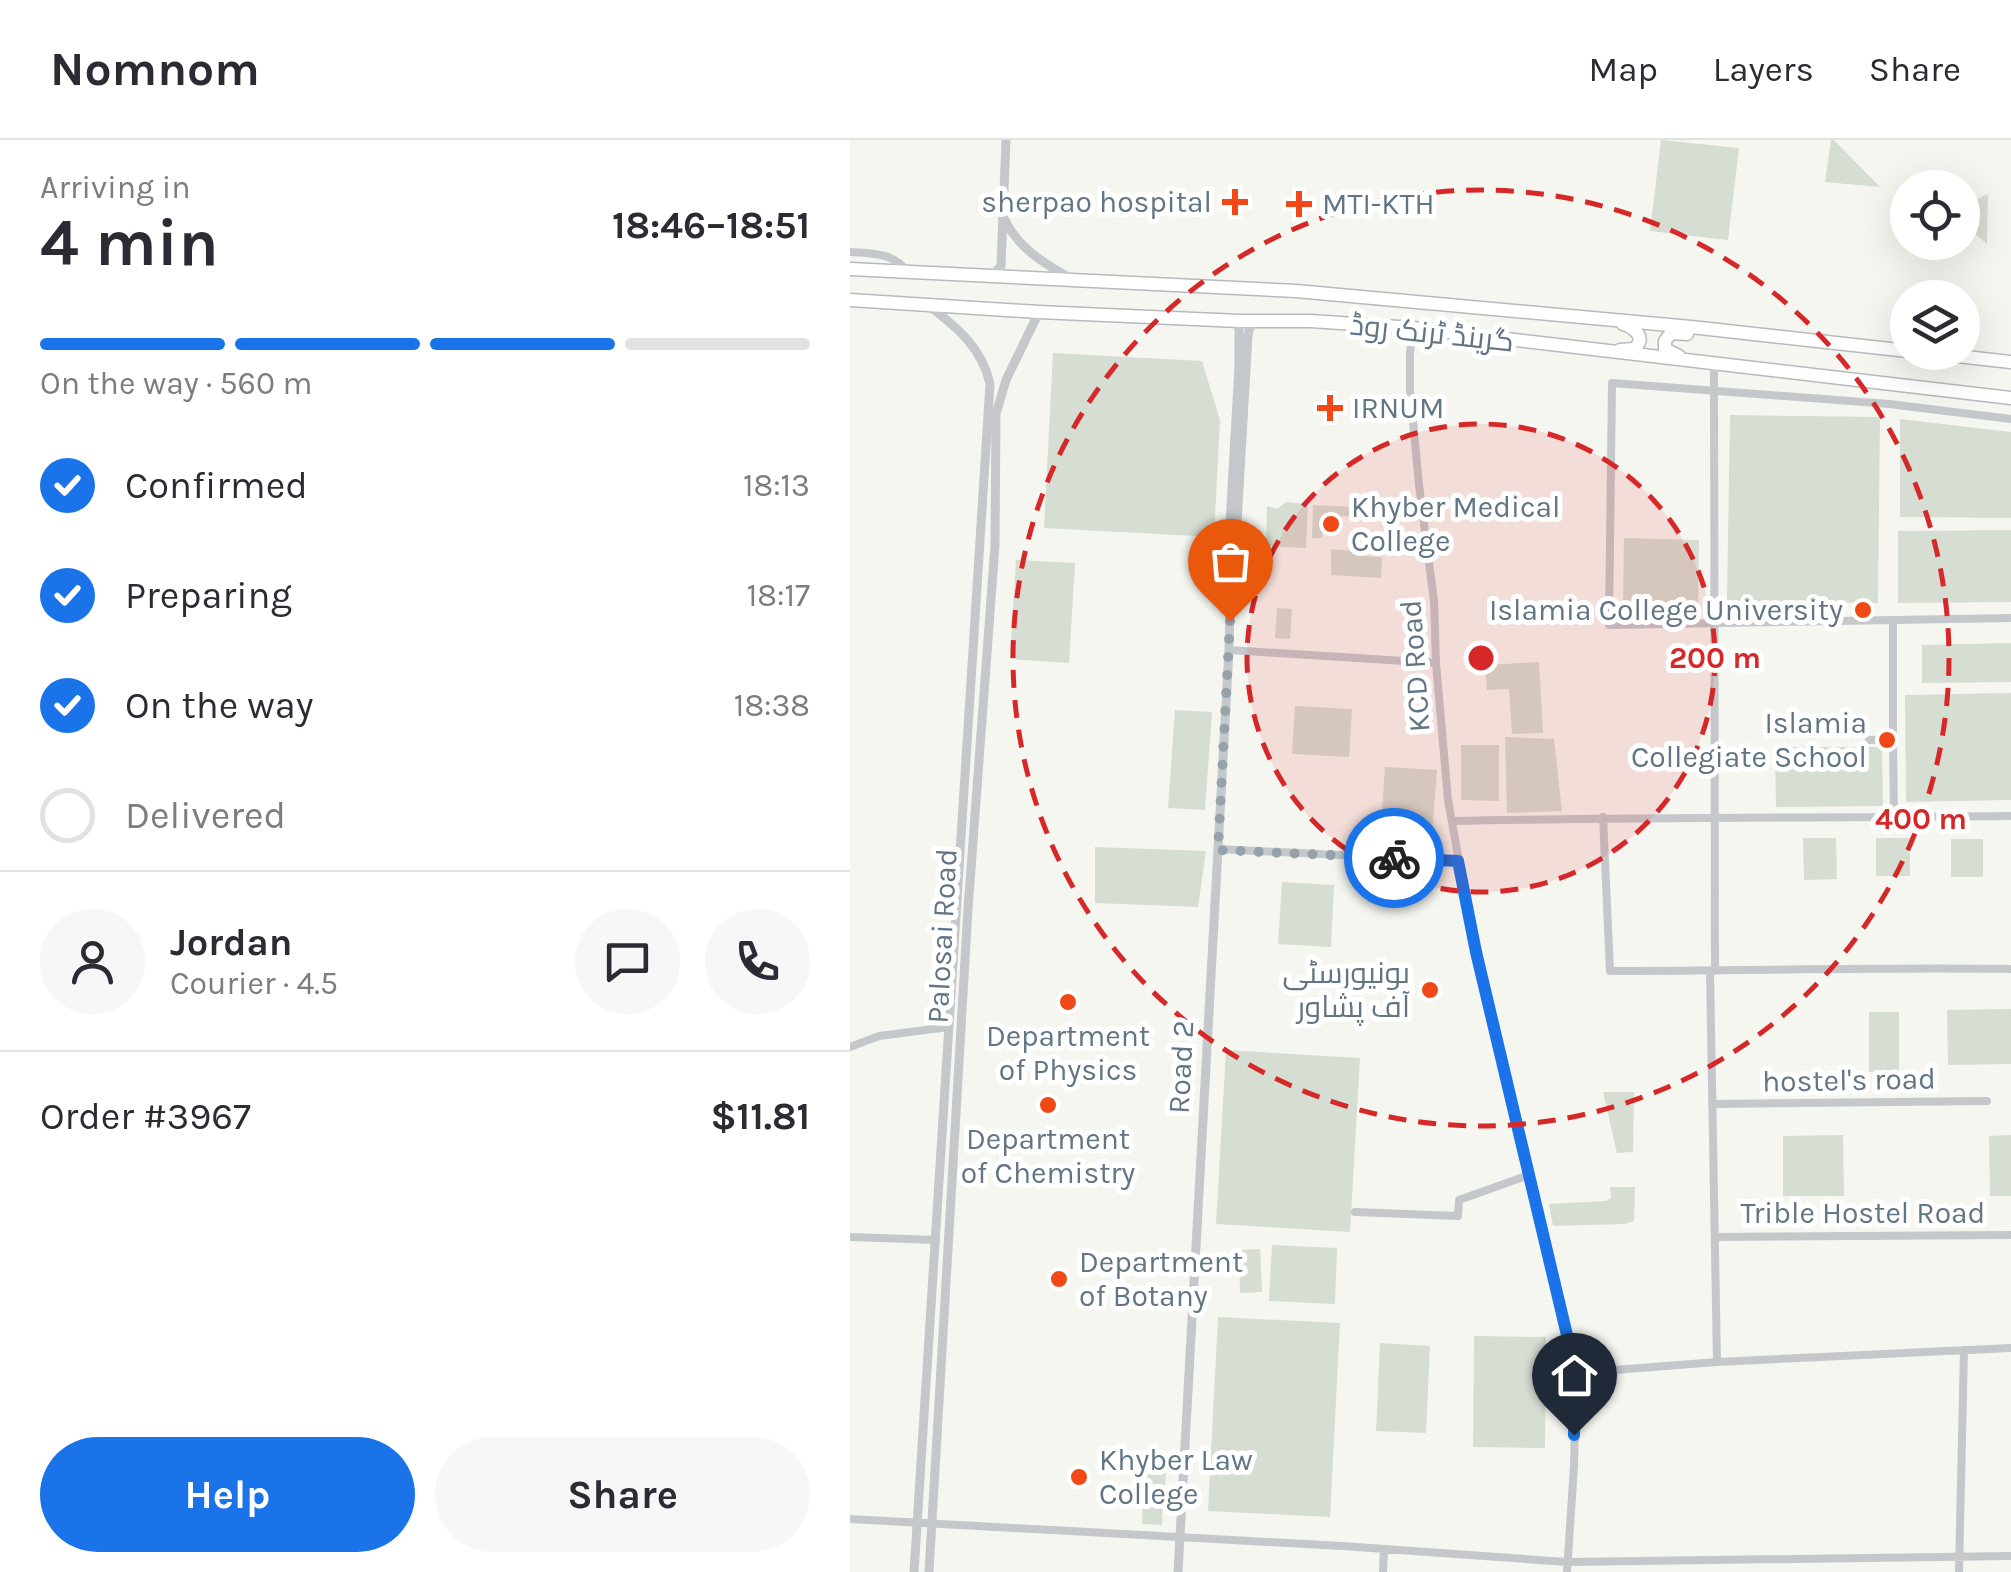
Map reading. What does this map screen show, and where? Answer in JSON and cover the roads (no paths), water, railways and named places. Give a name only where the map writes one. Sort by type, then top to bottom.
[{"type":"highway","name":"گرینڈ ٹرنک روڈ","points":[[850,269],[1296,291],[1890,349]]},
{"type":"highway","name":"گرینڈ ٹرنک روڈ","points":[[850,300],[1413,328],[2011,398]]},
{"type":"highway","points":[[1581,317],[1627,326],[1640,337],[1634,349],[1599,351]]},
{"type":"highway","points":[[1712,363],[1669,353],[1664,345],[1666,337],[1678,333],[1757,333]]},
{"type":"highway","points":[[1980,359],[2011,362]]},
{"type":"street","points":[[993,276],[1001,266],[1006,140]]},
{"type":"street","points":[[1002,216],[1024,248],[1071,279]]},
{"type":"street","points":[[850,252],[894,259],[908,272]]},
{"type":"street","points":[[914,1572],[990,442],[990,384],[986,366],[969,340],[929,306]]},
{"type":"street","name":"Palosai Road","points":[[929,1572],[994,545],[990,442],[1006,380],[1039,312]]},
{"type":"street","name":"Road 2","points":[[1178,1572],[1246,321]]},
{"type":"street","name":"KCD Road","points":[[1413,328],[1410,389],[1434,601],[1448,800],[1470,922],[1576,1373],[1567,1567]]},
{"type":"street","points":[[1712,363],[1712,1104],[1717,1362]]},
{"type":"street","points":[[2011,419],[1889,404],[1612,383],[1609,625],[2011,618]]},
{"type":"street","points":[[1893,620],[1894,817]]},
{"type":"street","points":[[1229,650],[1436,663]]},
{"type":"street","points":[[1869,740],[1893,739]]},
{"type":"street","points":[[1452,821],[2011,816]]},
{"type":"street","points":[[1603,818],[1610,971],[2011,969]]},
{"type":"street","points":[[1218,850],[1458,861]]},
{"type":"street","points":[[850,1047],[879,1036],[948,1027]]},
{"type":"street","points":[[946,1075],[959,1076]]},
{"type":"street","name":"hostel's road","points":[[1712,1104],[1987,1101]]},
{"type":"street","points":[[1355,1212],[1458,1216],[1459,1200],[1528,1175]]},
{"type":"street","name":"Trible Hostel Road","points":[[1716,1237],[2011,1235]]},
{"type":"street","points":[[850,1238],[949,1242]]},
{"type":"street","points":[[1576,1373],[2011,1348]]},
{"type":"street","points":[[1960,1572],[1964,1350]]},
{"type":"street","points":[[850,1519],[1384,1549],[1567,1567],[2011,1556]]},
{"type":"street","points":[[1384,1549],[1384,1572]]},
{"type":"street","points":[[1764,1572],[1766,1560]]},
{"type":"place","name":"sherpao hospital","points":[[1235,202]]},
{"type":"place","name":"MTI-KTH","points":[[1299,204]]},
{"type":"place","name":"IRNUM","points":[[1330,408]]},
{"type":"place","name":"Khyber Medical College","points":[[1331,524]]},
{"type":"place","name":"Islamia College University","points":[[1863,610]]},
{"type":"place","name":"Islamia Collegiate School","points":[[1887,740]]},
{"type":"place","name":"یونیورسٹی آف پشاور","points":[[1430,990]]},
{"type":"place","name":"Department of Physics","points":[[1068,1002]]},
{"type":"place","name":"Department of Chemistry","points":[[1048,1105]]},
{"type":"place","name":"Department of Botany","points":[[1059,1279]]},
{"type":"place","name":"Khyber Law College","points":[[1079,1477]]}]
